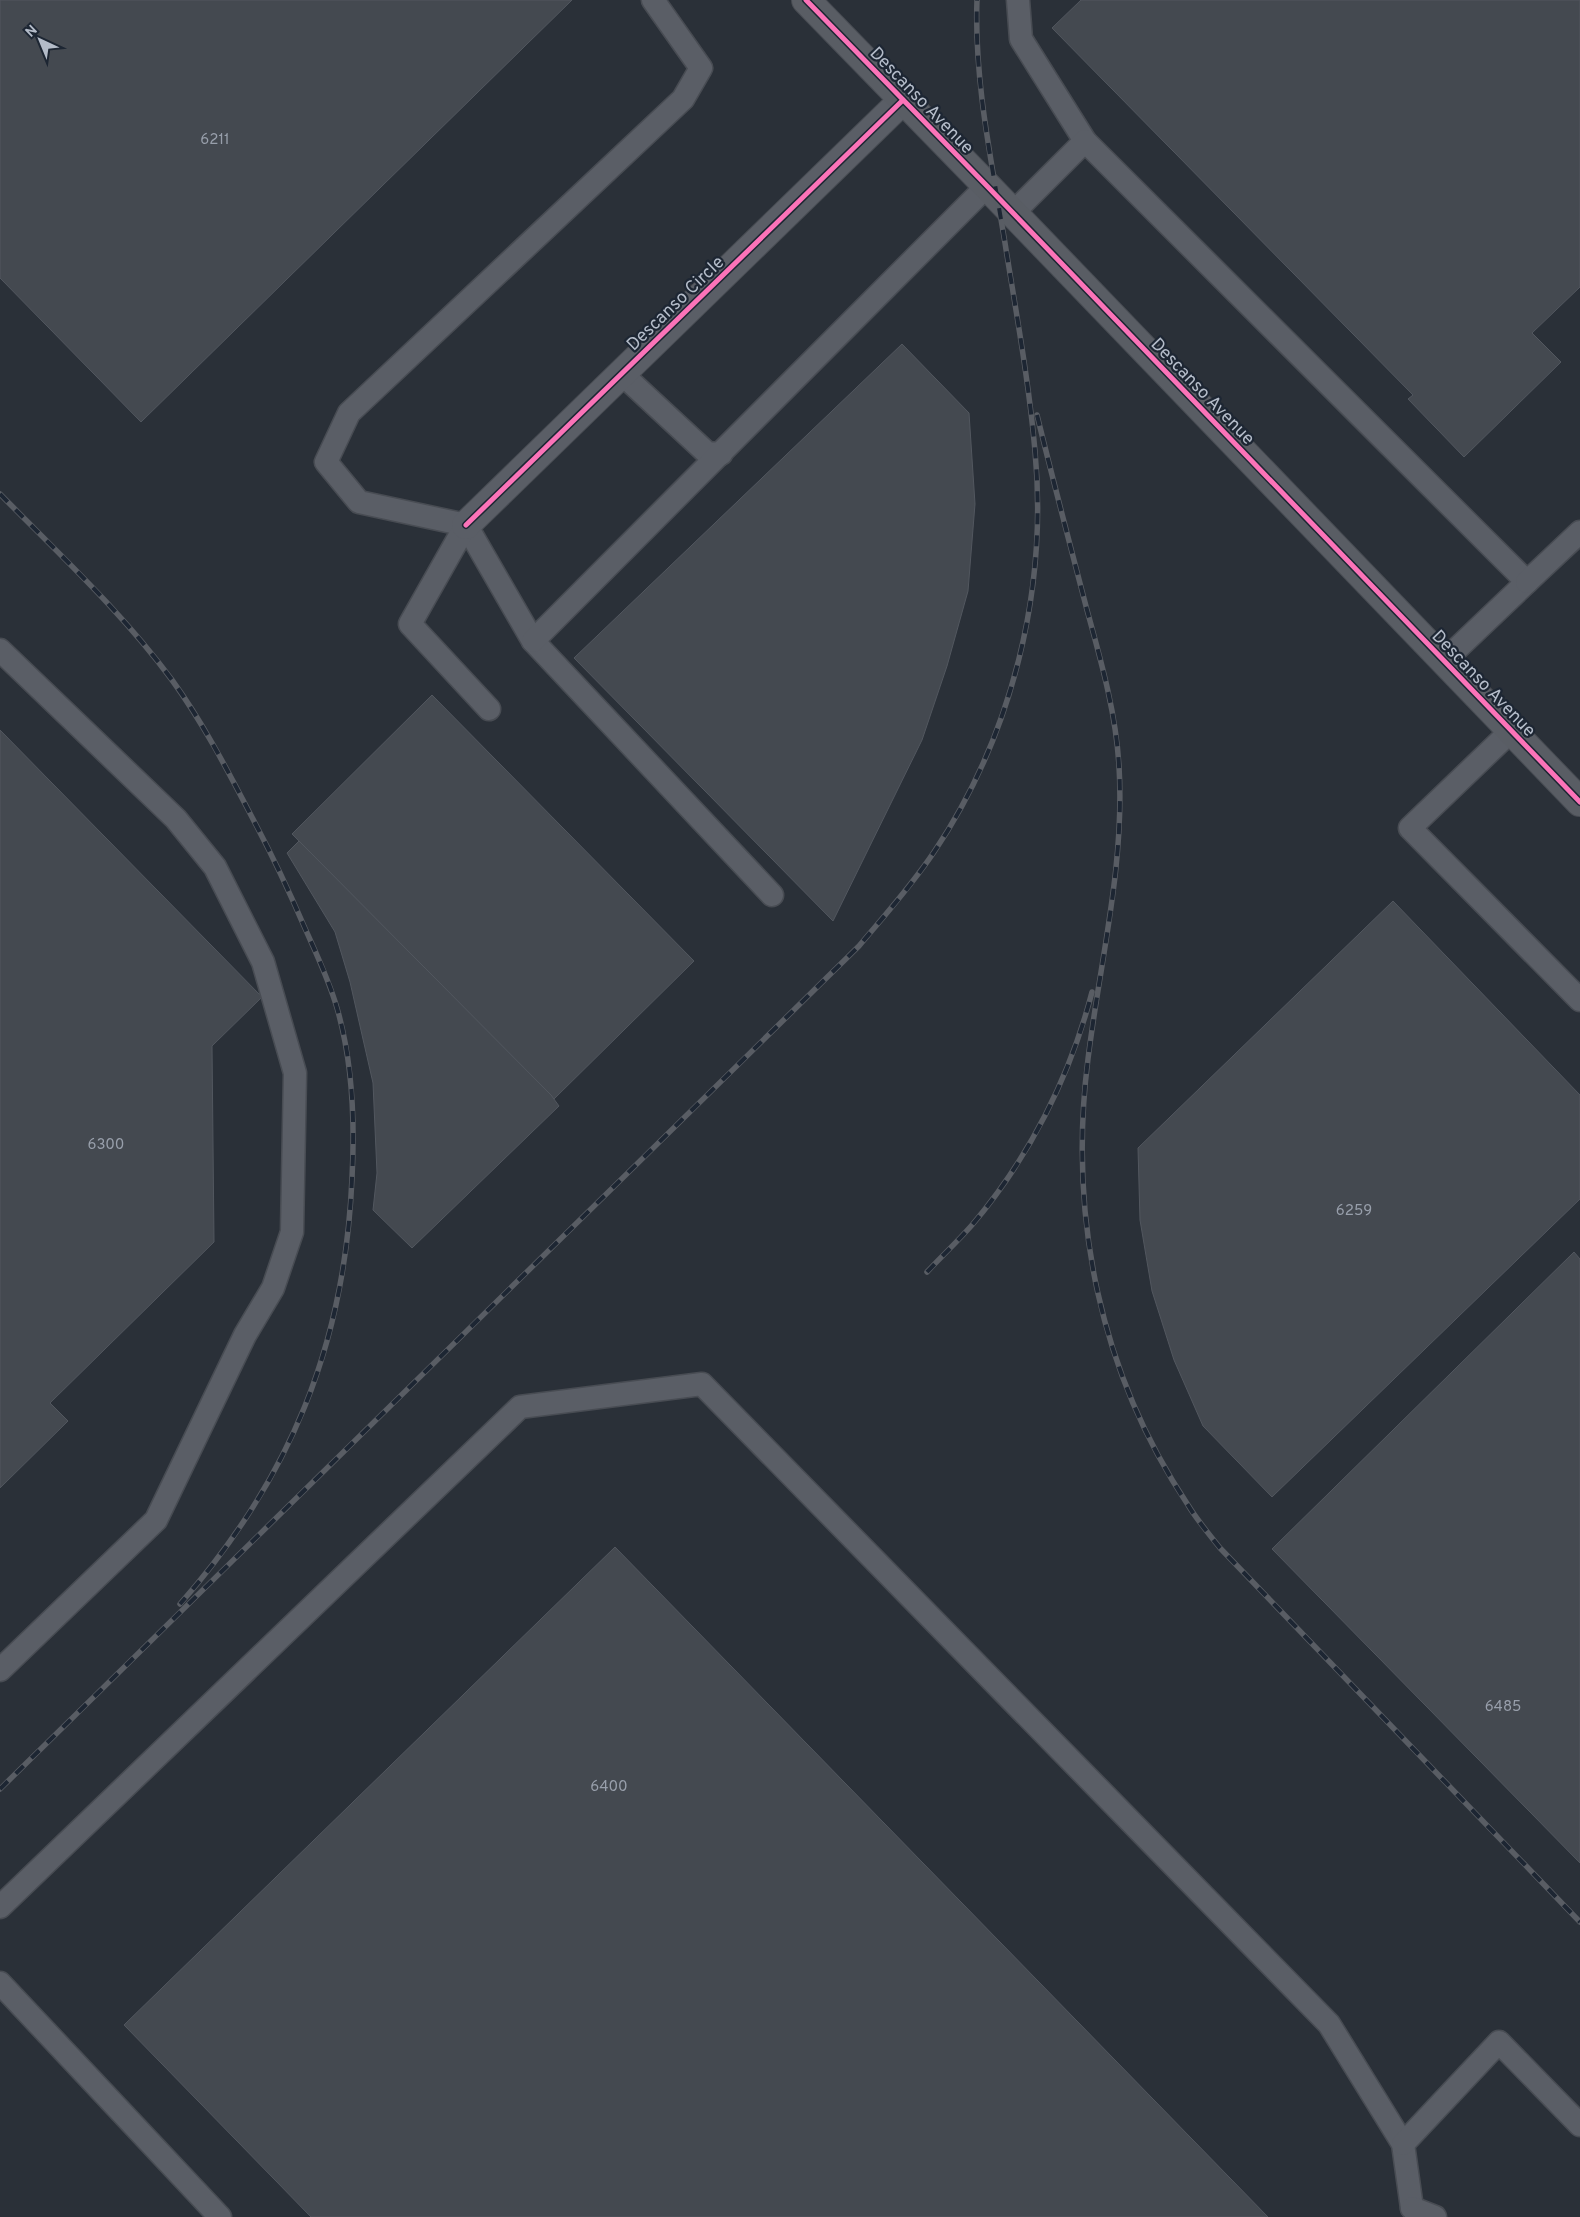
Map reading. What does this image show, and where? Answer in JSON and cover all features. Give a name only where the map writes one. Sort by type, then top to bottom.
[{"type":"street","name":"Descanso Avenue","points":[[806,0],[1580,802]]},
{"type":"street","name":"Descanso Circle","points":[[466,525],[903,100]]},
{"type":"lane","points":[[653,0],[701,68],[683,99],[350,412],[326,462],[359,502],[466,525],[533,641],[772,895]]},
{"type":"lane","points":[[1018,0],[1021,39],[1085,141],[1527,582]]},
{"type":"lane","points":[[1012,213],[1085,141]]},
{"type":"lane","points":[[533,641],[987,186]]},
{"type":"lane","points":[[622,374],[707,453],[721,454]]},
{"type":"lane","points":[[466,525],[410,624],[489,709]]},
{"type":"lane","points":[[1444,661],[1580,532]]},
{"type":"lane","points":[[0,650],[176,820],[215,867],[263,962],[295,1073],[292,1232],[273,1288],[245,1335],[156,1520],[0,1670]]},
{"type":"lane","points":[[1511,730],[1410,828],[1580,1000]]},
{"type":"lane","points":[[0,1907],[520,1407],[702,1384],[1329,2024],[1402,2144],[1408,2213],[1435,2217]]},
{"type":"lane","points":[[0,1983],[220,2217]]},
{"type":"lane","points":[[1402,2144],[1499,2042],[1580,2125]]},
{"type":"building","points":[[0,0],[572,0],[141,422],[0,278]]},
{"type":"building","points":[[1081,0],[1580,0],[1580,287],[1532,333],[1561,362],[1464,457],[1408,399],[1413,395],[1052,28]]},
{"type":"building","points":[[902,344],[969,413],[975,504],[968,591],[947,666],[922,740],[833,921],[574,658]]},
{"type":"building","points":[[432,695],[694,961],[554,1099],[292,834]]},
{"type":"building","points":[[0,730],[262,997],[212,1046],[214,1242],[50,1403],[68,1421],[0,1488]]},
{"type":"building","points":[[299,841],[551,1095],[559,1106],[412,1248],[373,1210],[377,1173],[373,1083],[350,982],[335,932],[287,853]]},
{"type":"building","points":[[1393,901],[1580,1095],[1580,1199],[1272,1497],[1203,1426],[1174,1360],[1152,1291],[1140,1220],[1138,1148]]},
{"type":"building","points":[[1574,1252],[1580,1259],[1580,1863],[1272,1549]]},
{"type":"building","points":[[615,1547],[1268,2217],[311,2217],[124,2025]]},
{"type":"railway","points":[[0,1789],[859,946],[926,864],[961,807],[985,760],[1004,711],[1019,660],[1036,556],[1038,503],[1035,451],[1026,373],[981,92],[978,61],[977,0]]},
{"type":"railway","points":[[1037,415],[1107,687],[1115,726],[1119,766],[1120,803],[1115,877],[1088,1059],[1083,1118],[1083,1176],[1088,1234],[1098,1291],[1112,1347],[1132,1402],[1158,1454],[1192,1511],[1220,1548],[1580,1922]]},
{"type":"railway","points":[[0,494],[111,607],[153,655],[195,714],[236,787],[293,900],[330,987],[347,1050],[353,1114],[352,1178],[347,1239],[338,1297],[324,1353],[305,1407],[281,1458],[252,1508],[219,1557],[180,1604]]},
{"type":"railway","points":[[927,1272],[967,1231],[993,1199],[1029,1144],[1045,1115],[1072,1055],[1092,992]]},
{"type":"cycle path","points":[[806,0],[1580,802]]},
{"type":"cycle path","points":[[466,525],[903,100]]}]
